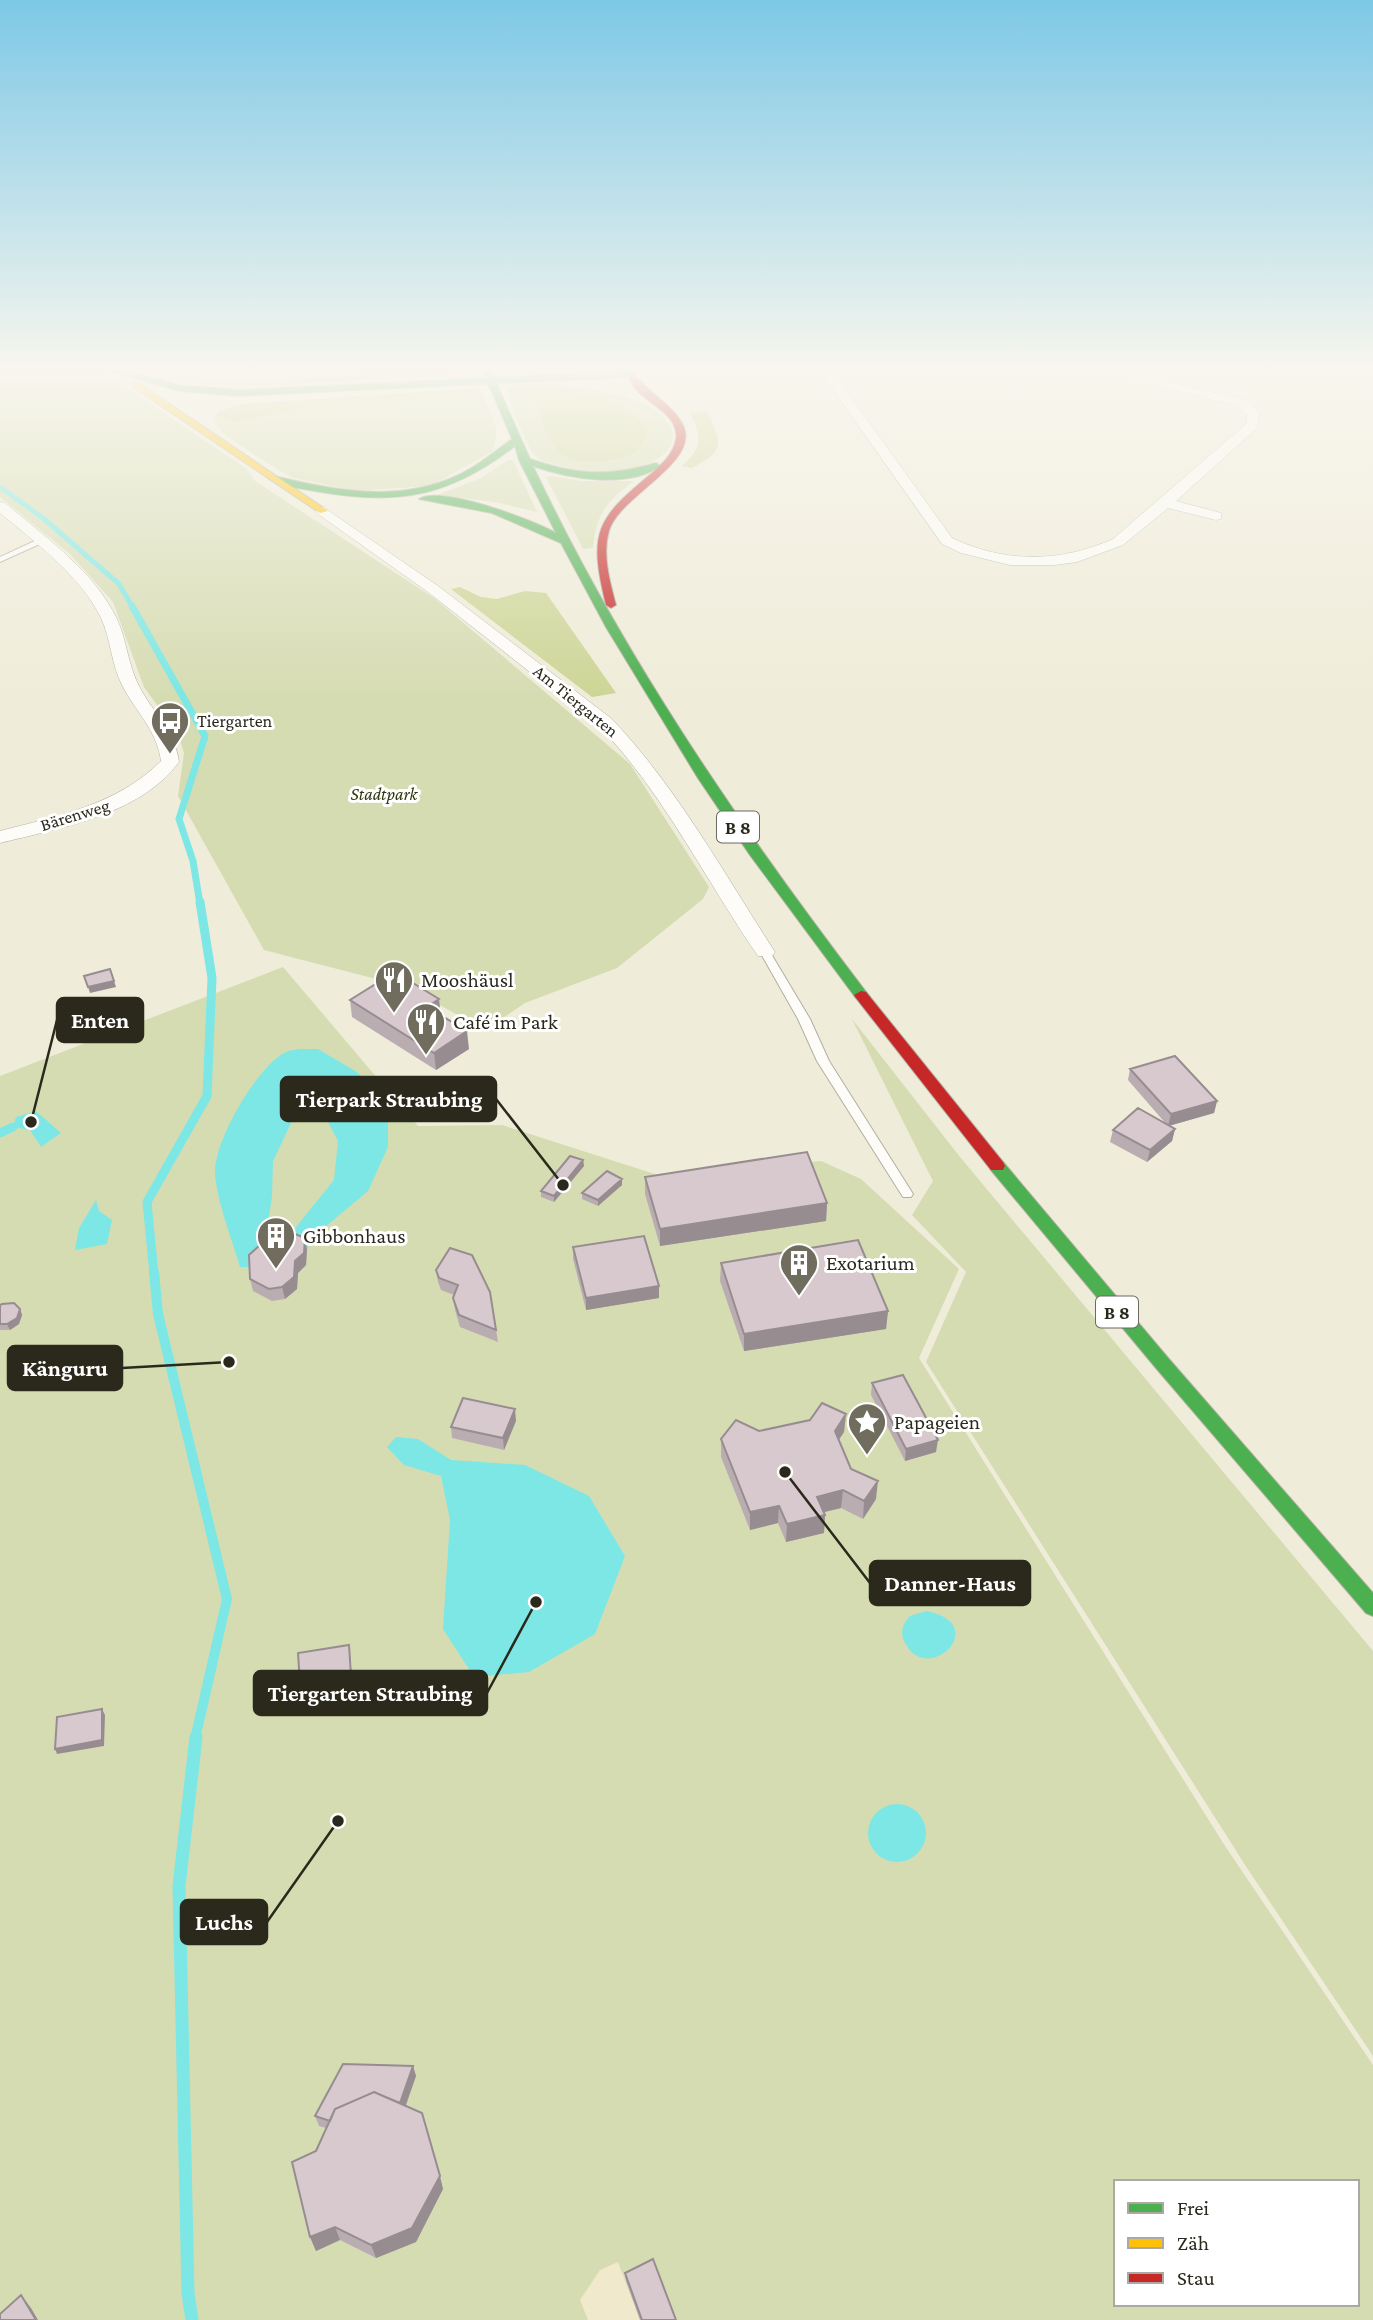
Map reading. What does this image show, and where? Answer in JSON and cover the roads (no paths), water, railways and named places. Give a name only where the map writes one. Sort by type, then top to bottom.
[{"type":"main road","points":[[274,479],[323,511],[414,499],[451,500],[516,514],[562,540]]},
{"type":"main road","points":[[275,479],[351,495],[389,495],[446,487],[464,479]]},
{"type":"main road","name":"B 8","points":[[533,479],[562,540],[656,703],[781,889],[870,1009],[1141,1340],[1373,1607]]},
{"type":"main road","points":[[619,637],[601,562],[605,529],[619,504],[647,479]]},
{"type":"main road","points":[[323,511],[351,495]]},
{"type":"street","points":[[903,479],[947,541],[962,550],[987,558],[1013,562],[1072,556],[1119,541],[1192,479]]},
{"type":"street","points":[[1166,503],[1216,516]]},
{"type":"street","points":[[0,506],[40,542]]},
{"type":"street","name":"Am Tiergarten","points":[[323,511],[433,589],[606,723],[624,740],[695,835],[765,952]]},
{"type":"street","name":"Bärenweg","points":[[0,837],[105,807],[129,797],[147,785],[170,762],[168,741],[132,688],[120,663],[109,617],[76,576],[40,542]]},
{"type":"lane","points":[[0,560],[40,542]]},
{"type":"lane","points":[[765,952],[804,1018],[823,1061],[907,1194]]},
{"type":"water","points":[[318,1049],[357,1072],[388,1107],[388,1147],[368,1191],[312,1238],[307,1250],[293,1244],[296,1227],[334,1180],[338,1141],[321,1109],[296,1113],[273,1161],[272,1196],[263,1257],[252,1267],[240,1267],[216,1185],[216,1160],[221,1143],[239,1106],[262,1072],[286,1052]]},
{"type":"water","points":[[36,1111],[61,1133],[41,1147],[30,1130],[13,1127],[16,1117]]},
{"type":"water","points":[[96,1200],[99,1211],[112,1220],[107,1244],[75,1250],[79,1228]]},
{"type":"water","points":[[396,1437],[418,1439],[451,1460],[525,1465],[589,1496],[625,1556],[595,1634],[529,1672],[474,1677],[443,1629],[450,1520],[441,1476],[404,1465],[387,1447]]},
{"type":"water","points":[[926,1611],[945,1618],[954,1628],[955,1639],[949,1649],[939,1656],[926,1658],[914,1654],[904,1641],[902,1631],[910,1616]]},
{"type":"water","points":[[891,1804],[903,1804],[918,1812],[926,1827],[926,1839],[918,1854],[903,1862],[891,1862],[876,1854],[868,1839],[868,1827],[876,1812]]},
{"type":"waterway","points":[[0,487],[43,518],[119,584],[133,608]]},
{"type":"waterway","points":[[132,606],[205,736],[179,819],[193,861],[200,904]]},
{"type":"waterway","points":[[154,1274],[147,1202],[207,1096],[212,978],[200,902]]},
{"type":"waterway","points":[[0,1133],[13,1127]]},
{"type":"waterway","points":[[154,1272],[158,1314],[227,1599],[195,1739]]},
{"type":"waterway","points":[[192,2320],[188,2293],[179,1886],[196,1737]]},
{"type":"place","name":"Tiergarten","points":[[170,755]]},
{"type":"place","name":"Mooshäusl","points":[[394,1014]]},
{"type":"place","name":"Café im Park","points":[[426,1056]]},
{"type":"place","name":"Enten","points":[[31,1122]]},
{"type":"place","name":"Tierpark Straubing","points":[[563,1185]]},
{"type":"place","name":"Gibbonhaus","points":[[276,1270]]},
{"type":"place","name":"Exotarium","points":[[799,1297]]},
{"type":"place","name":"Känguru","points":[[229,1362]]},
{"type":"place","name":"Papageien","points":[[867,1456]]},
{"type":"place","name":"Danner-Haus","points":[[785,1472]]},
{"type":"place","name":"Tiergarten Straubing","points":[[536,1602]]},
{"type":"place","name":"Luchs","points":[[338,1821]]},
{"type":"park label","name":"Stadtpark","points":[[384,794]]}]
